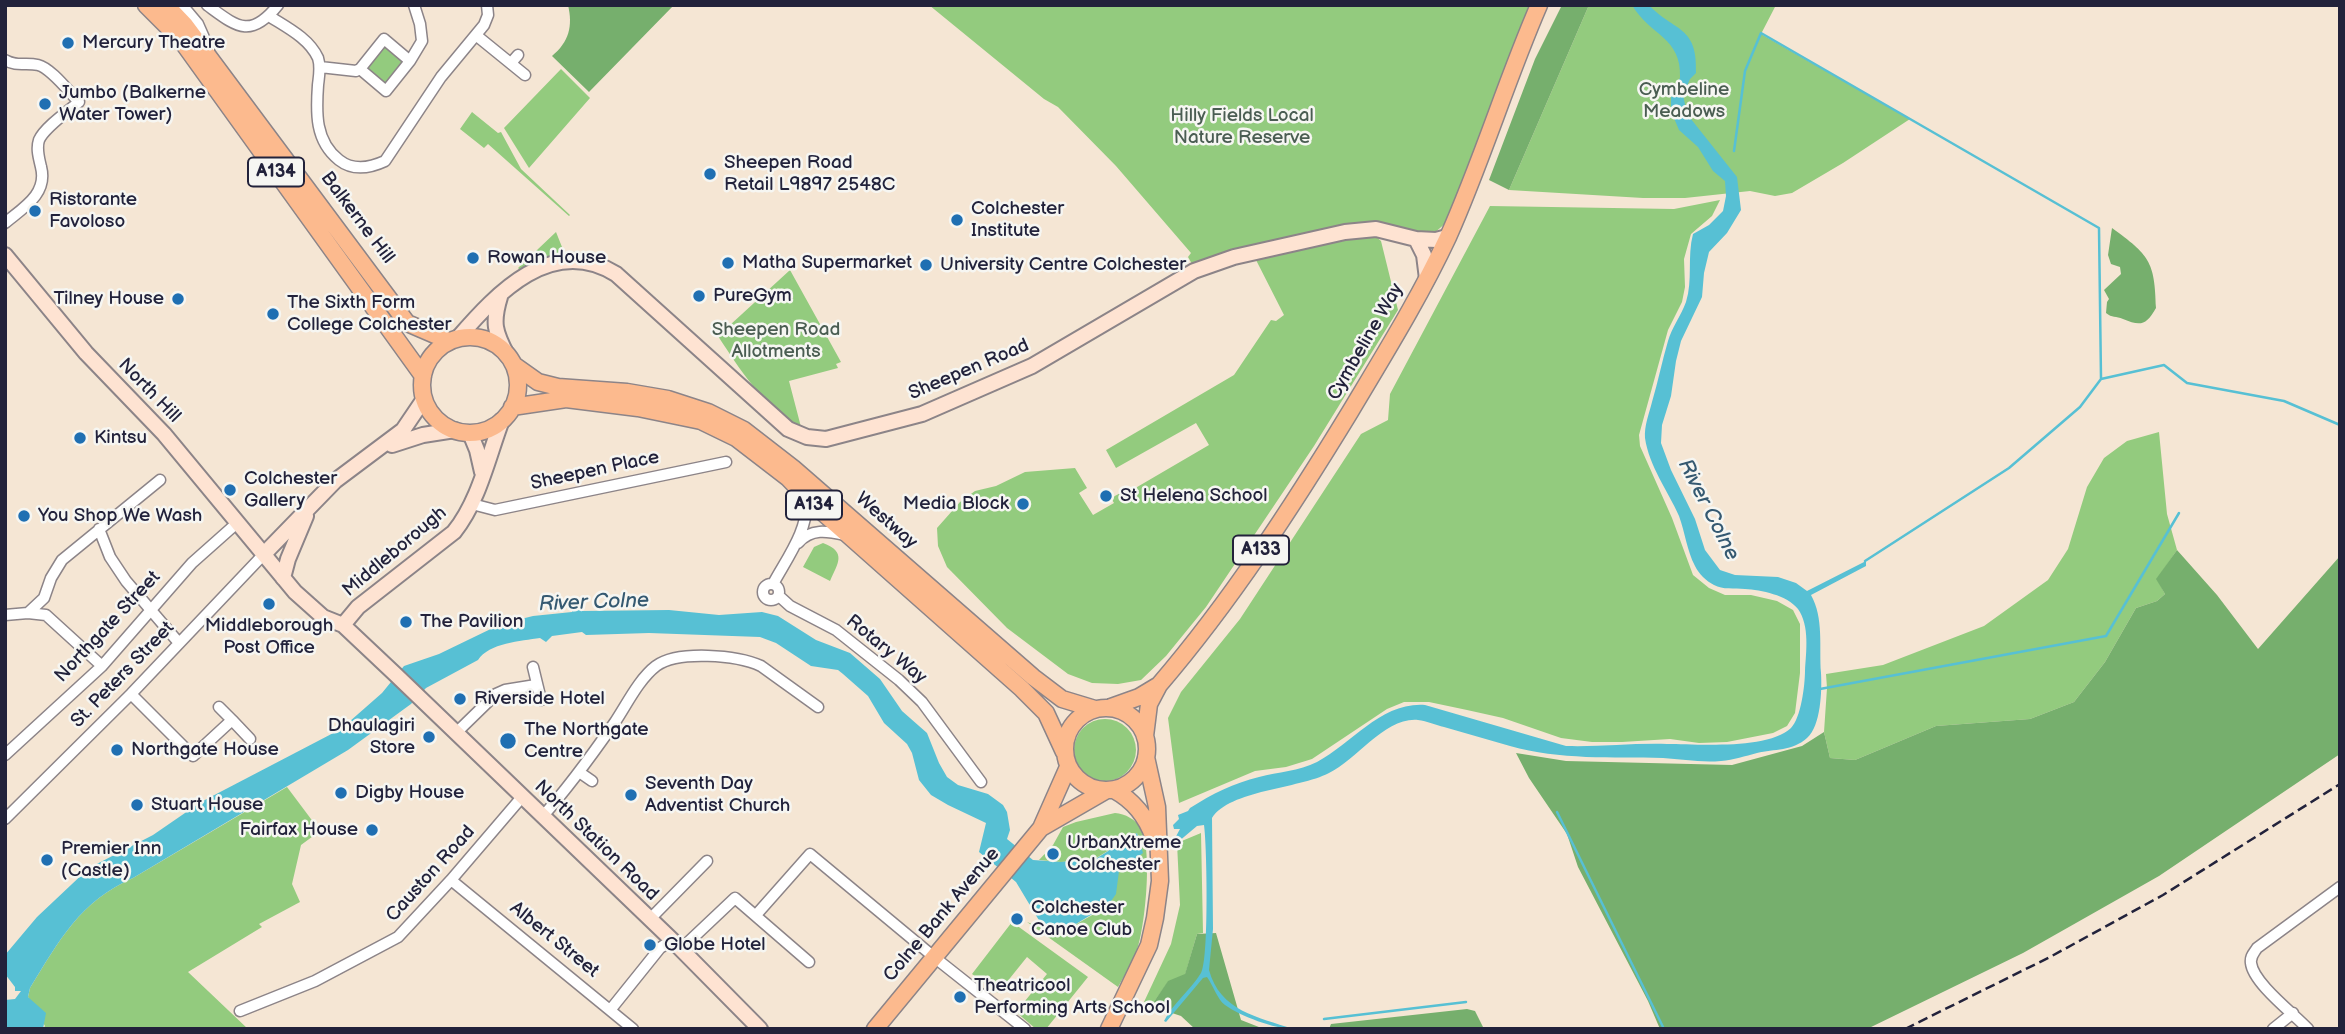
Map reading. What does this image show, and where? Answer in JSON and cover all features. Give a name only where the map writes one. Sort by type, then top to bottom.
[{"type":"main road","name":"Balkerne Hill","points":[[146,5],[180,40],[423,376]]},
{"type":"main road","name":"Balkerne Hill","points":[[166,5],[218,69],[407,323],[454,340]]},
{"type":"main road","name":"Cymbeline Way","points":[[1159,685],[1237,586],[1273,532],[1336,434],[1427,279],[1464,199],[1513,66],[1539,5]]},
{"type":"main road","name":"A134","points":[[454,340],[476,337],[487,340],[496,345],[510,360]]},
{"type":"main road","points":[[454,340],[432,355],[423,376],[424,399],[435,418],[463,432],[487,429],[502,420],[512,407],[517,387],[510,360]]},
{"type":"main road","name":"Westway","points":[[510,360],[538,383],[667,399],[708,412],[744,430],[793,468],[1033,677],[1062,699],[1103,708]]},
{"type":"main road","name":"Westway","points":[[512,407],[566,398],[638,408],[701,421],[736,438],[788,478],[1030,697],[1046,713],[1066,759]]},
{"type":"main road","name":"A133","points":[[1103,708],[1139,697],[1159,685]]},
{"type":"main road","name":"A133","points":[[1144,736],[1150,704],[1159,685]]},
{"type":"main road","points":[[1066,759],[1065,744],[1071,727],[1083,715],[1103,708]]},
{"type":"main road","name":"A134","points":[[1103,708],[1132,718],[1144,736],[1157,807],[1160,881],[1156,918],[1149,945],[1110,1029]]},
{"type":"main road","points":[[1054,802],[1056,733]]},
{"type":"main road","points":[[1110,790],[1134,780],[1143,768],[1146,757]]},
{"type":"main road","name":"A134","points":[[1066,759],[1083,785],[1110,790],[1129,798],[1146,819],[1157,846]]},
{"type":"main road","name":"Colne Bank Avenue","points":[[875,1029],[1041,828],[1054,802],[1066,759]]},
{"type":"main road","name":"Colne Bank Avenue","points":[[1041,828],[1110,790]]},
{"type":"main road","points":[[1069,813],[1113,801],[1135,805]]},
{"type":"street","points":[[182,5],[198,24],[218,69]]},
{"type":"street","points":[[207,5],[236,26],[252,25],[269,16],[278,5]]},
{"type":"street","points":[[360,69],[386,91],[422,41],[414,5]]},
{"type":"street","points":[[269,16],[308,43],[319,60],[318,127],[323,140],[341,162],[370,168],[385,161],[441,77],[485,25],[487,5]]},
{"type":"street","points":[[477,36],[514,59],[525,75]]},
{"type":"street","points":[[320,67],[356,71],[384,39],[410,61]]},
{"type":"street","points":[[5,60],[18,66],[38,65],[47,69],[79,102],[42,134],[38,142],[38,153],[43,176],[38,194],[5,223]]},
{"type":"street","name":"Sheepen Road","points":[[454,340],[523,276],[546,263],[587,262],[610,271],[788,429],[807,437],[826,439],[922,414],[1032,366],[1194,271],[1234,257],[1345,232],[1376,229],[1416,239],[1436,240],[1447,237]]},
{"type":"street","points":[[1416,239],[1424,255],[1427,279]]},
{"type":"street","name":"North Hill","points":[[5,255],[86,353],[164,435],[264,554]]},
{"type":"street","points":[[500,296],[494,316],[496,335],[510,360]]},
{"type":"street","points":[[264,554],[335,481],[408,425],[424,399]]},
{"type":"street","name":"Middleborough","points":[[264,554],[310,606],[323,617],[343,625],[358,607],[454,532],[472,504],[502,420]]},
{"type":"street","points":[[372,453],[423,435],[463,432],[477,450],[482,473]]},
{"type":"street","name":"Sheepen Place","points":[[472,504],[495,510],[726,462]]},
{"type":"street","points":[[46,615],[44,598],[51,578],[62,560],[160,480]]},
{"type":"street","points":[[774,582],[779,588],[779,596],[772,601],[767,600],[763,595],[764,587],[774,582],[805,520],[806,497]]},
{"type":"street","points":[[283,578],[296,538],[311,505]]},
{"type":"street","name":"Northgate Street","points":[[5,755],[102,666],[149,609],[192,563],[237,523]]},
{"type":"street","points":[[99,529],[110,557],[126,581],[178,643]]},
{"type":"street","points":[[790,551],[811,533],[832,532],[849,536]]},
{"type":"street","points":[[251,538],[266,541],[281,536]]},
{"type":"street","name":"St. Peters Street","points":[[5,820],[131,694],[264,554]]},
{"type":"street","name":"Rotary Way","points":[[779,596],[790,606],[836,630],[899,680],[922,702],[981,782]]},
{"type":"street","points":[[28,613],[44,598]]},
{"type":"street","points":[[5,615],[46,615],[102,666]]},
{"type":"street","name":"North Station Road","points":[[343,625],[650,919],[760,1029]]},
{"type":"street","points":[[542,817],[579,772],[647,674],[674,657],[751,661],[818,707]]},
{"type":"street","points":[[533,667],[541,701]]},
{"type":"street","points":[[456,733],[496,694],[536,685]]},
{"type":"street","points":[[131,694],[193,756],[232,720]]},
{"type":"street","points":[[219,707],[250,739]]},
{"type":"street","points":[[579,772],[592,781]]},
{"type":"street","name":"Causton Road","points":[[240,1011],[315,981],[398,937],[452,880],[522,797]]},
{"type":"street","points":[[755,915],[810,854],[1025,1029]]},
{"type":"street","points":[[650,919],[707,861]]},
{"type":"street","name":"Albert Street","points":[[452,880],[633,1029]]},
{"type":"street","points":[[2308,1029],[2257,979],[2251,965],[2251,957],[2257,948],[2335,890],[2340,902]]},
{"type":"street","points":[[611,1009],[652,957],[676,945],[735,898],[809,962]]},
{"type":"street","points":[[2273,1029],[2293,1013]]},
{"type":"green space","points":[[568,5],[674,5],[589,92],[552,56],[568,33]]},
{"type":"green space","name":"Hilly Fields Local Nature Reserve","points":[[929,5],[1530,5],[1448,221],[1432,235],[1304,235],[1192,264],[1188,257],[1191,253],[1116,166],[1058,107],[1044,99]]},
{"type":"green space","points":[[1562,5],[1589,5],[1509,190],[1489,180],[1535,59]]},
{"type":"green space","name":"Cymbeline Meadows","points":[[1589,5],[1776,5],[1761,34],[1910,119],[1792,193],[1775,196],[1750,191],[1685,198],[1643,198],[1509,190]]},
{"type":"green space","points":[[383,42],[408,62],[386,87],[363,68]]},
{"type":"green space","points":[[561,69],[590,98],[529,168],[504,128]]},
{"type":"green space","points":[[472,112],[498,133],[501,132],[521,169],[569,216],[488,144],[484,148],[460,129]]},
{"type":"green space","points":[[1720,200],[1712,216],[1691,234],[1684,259],[1685,287],[1682,302],[1668,330],[1639,435],[1640,446],[1672,518],[1693,575],[1709,588],[1725,595],[1751,595],[1777,601],[1793,610],[1800,624],[1800,673],[1795,713],[1787,726],[1773,733],[1727,742],[1699,743],[1670,739],[1592,742],[1561,738],[1503,718],[1467,710],[1429,702],[1404,702],[1387,709],[1312,759],[1286,767],[1255,771],[1179,803],[1168,718],[1181,692],[1240,619],[1361,434],[1388,420],[1390,394],[1490,206],[1674,209]]},
{"type":"green space","points":[[2112,228],[2142,253],[2151,269],[2156,308],[2142,323],[2134,323],[2106,313],[2109,299],[2104,290],[2121,274],[2120,267],[2111,264],[2108,255]]},
{"type":"green space","points":[[556,232],[562,247],[562,257],[534,263],[521,271],[518,268]]},
{"type":"green space","name":"St Helena School","points":[[1374,235],[1381,241],[1398,310],[1314,446],[1206,607],[1166,656],[1141,680],[1118,684],[1092,683],[1068,674],[1007,628],[947,567],[938,546],[937,528],[960,502],[975,491],[996,486],[1025,472],[1075,468],[1087,488],[1079,493],[1093,515],[1114,503],[1111,498],[1130,488],[1132,490],[1209,445],[1196,423],[1116,468],[1106,450],[1234,375],[1271,320],[1276,321],[1284,315],[1255,258]]},
{"type":"green space","name":"Sheepen Road Allotments","points":[[790,270],[841,362],[836,364],[838,368],[789,381],[801,427],[764,398],[718,336]]},
{"type":"green space","points":[[2159,432],[2167,514],[2177,550],[2157,579],[2165,594],[2157,601],[2136,608],[2105,662],[2074,702],[2030,719],[1936,726],[1855,760],[1830,758],[1824,732],[1826,674],[1883,665],[1984,626],[2048,580],[2068,549],[2087,487],[2104,458],[2127,441]]},
{"type":"green space","points":[[823,543],[831,546],[838,554],[838,563],[830,581],[803,567],[814,547]]},
{"type":"green space","points":[[2177,550],[2217,595],[2258,649],[2340,556],[2340,754],[2159,876],[2023,953],[1867,1029],[1660,1029],[1578,867],[1567,834],[1529,778],[1516,753],[1566,761],[1732,765],[1802,746],[1824,732],[1830,758],[1855,760],[1936,726],[2030,719],[2074,702],[2105,662],[2136,608],[2157,601],[2165,594],[2156,579]]},
{"type":"green space","points":[[1105,719],[1117,721],[1127,728],[1134,738],[1134,762],[1127,772],[1117,779],[1105,781],[1093,779],[1083,772],[1076,762],[1074,750],[1076,738],[1083,728],[1093,721]]},
{"type":"green space","points":[[287,787],[320,831],[301,845],[292,884],[300,902],[259,924],[262,927],[188,972],[248,1029],[43,1029],[45,1026],[28,997],[30,988],[61,939],[85,911],[115,887]]},
{"type":"green space","points":[[1115,813],[1136,822],[1145,840],[1147,854],[1145,909],[1139,942],[1118,987],[1027,922],[1040,927],[1066,930],[1101,910],[1119,871],[1142,853],[1137,833],[1093,860],[1039,860],[1053,845],[1063,827]]},
{"type":"green space","points":[[1201,833],[1203,933],[1197,934],[1185,975],[1168,982],[1151,1006],[1144,1002],[1171,944],[1180,905],[1177,843]]},
{"type":"green space","points":[[1012,922],[1088,977],[1046,1029],[1036,1029],[1016,1012],[1047,974],[1027,957],[998,993],[972,974]]},
{"type":"green space","points":[[1216,933],[1241,1020],[1264,1029],[1195,1029],[1181,1016],[1151,1006],[1168,981],[1185,974],[1197,934]]},
{"type":"green space","points":[[1467,1009],[1475,1011],[1484,1029],[1329,1029],[1331,1024]]},
{"type":"water","points":[[1632,5],[1649,5],[1689,38],[1696,57],[1696,73],[1690,79],[1683,95],[1687,114],[1737,177],[1741,210],[1727,233],[1709,252],[1702,297],[1681,341],[1671,396],[1662,425],[1661,443],[1671,470],[1695,519],[1705,550],[1720,570],[1735,575],[1778,577],[1796,583],[1807,591],[1866,561],[1866,566],[1811,595],[1818,613],[1821,689],[1820,707],[1812,732],[1802,742],[1790,747],[1730,760],[1706,762],[1548,754],[1418,720],[1394,725],[1329,773],[1234,801],[1212,818],[1213,929],[1209,970],[1214,984],[1231,1004],[1254,1016],[1293,1029],[1268,1024],[1231,1009],[1220,999],[1207,977],[1203,978],[1166,1022],[1164,1021],[1172,1008],[1201,973],[1206,926],[1204,825],[1197,826],[1178,842],[1174,840],[1180,829],[1174,829],[1173,825],[1179,819],[1178,815],[1223,790],[1250,779],[1317,762],[1381,717],[1409,706],[1425,705],[1566,746],[1750,743],[1780,735],[1791,728],[1797,717],[1805,677],[1806,639],[1802,616],[1793,604],[1781,597],[1758,591],[1721,588],[1701,574],[1690,554],[1679,516],[1647,448],[1646,424],[1664,356],[1688,294],[1693,234],[1709,225],[1723,211],[1726,196],[1725,181],[1713,171],[1698,147],[1679,130],[1671,111],[1671,98],[1680,78],[1676,54]]},
{"type":"water","points":[[580,606],[582,611],[669,610],[719,615],[762,612],[778,616],[816,640],[850,653],[880,679],[902,711],[927,733],[947,777],[958,785],[988,794],[1003,805],[1010,830],[1007,839],[1033,860],[1061,862],[1097,858],[1137,833],[1143,853],[1119,871],[1116,894],[1109,904],[1066,930],[1050,928],[1040,922],[1016,882],[979,852],[986,823],[931,795],[919,780],[907,744],[884,723],[868,696],[838,670],[811,666],[776,643],[760,637],[649,633],[586,635],[582,632],[552,636],[546,642],[540,638],[524,640],[497,646],[478,660],[426,688],[411,704],[348,750],[99,898],[72,924],[30,988],[28,997],[46,1013],[43,1029],[5,1029],[5,1000],[15,999],[21,991],[15,991],[5,974],[5,955],[37,917],[89,868],[153,835],[201,802],[341,729],[382,693],[404,666],[439,654],[501,624],[533,616],[572,612],[573,607]]},
{"type":"waterway","points":[[1734,151],[1745,71],[1761,33],[2099,228],[2101,379]]},
{"type":"waterway","points":[[1865,561],[2009,468],[2080,407],[2101,379],[2164,365],[2187,383],[2284,401],[2340,425]]},
{"type":"waterway","points":[[1820,689],[2106,636],[2179,513]]},
{"type":"waterway","points":[[1557,812],[1664,1029]]},
{"type":"waterway","points":[[1324,1019],[1466,1002]]},
{"type":"railway","points":[[1905,1029],[2050,957],[2163,895],[2340,784]]},
{"type":"place","name":"Mercury Theatre","points":[[68,43]]},
{"type":"place","name":"Jumbo (Balkerne Water Tower)","points":[[45,104]]},
{"type":"place","name":"Sheepen Road Retail L9897 2548C","points":[[710,174]]},
{"type":"place","name":"Ristorante Favoloso","points":[[35,211]]},
{"type":"place","name":"Colchester Institute","points":[[957,220]]},
{"type":"place","name":"Rowan House","points":[[473,258]]},
{"type":"place","name":"Matha Supermarket","points":[[728,263]]},
{"type":"place","name":"University Centre Colchester","points":[[926,265]]},
{"type":"place","name":"PureGym","points":[[699,296]]},
{"type":"place","name":"Tilney House","points":[[178,299]]},
{"type":"place","name":"The Sixth Form College Colchester","points":[[273,314]]},
{"type":"place","name":"Kintsu","points":[[80,438]]},
{"type":"place","name":"Colchester Gallery","points":[[230,490]]},
{"type":"place","name":"St Helena School","points":[[1106,496]]},
{"type":"place","name":"Media Block","points":[[1023,504]]},
{"type":"place","name":"You Shop We Wash","points":[[24,516]]},
{"type":"place","name":"Middleborough Post Office","points":[[269,604]]},
{"type":"place","name":"The Pavilion","points":[[406,622]]},
{"type":"place","name":"Riverside Hotel","points":[[460,699]]},
{"type":"place","name":"Dhaulagiri Store","points":[[429,737]]},
{"type":"place","name":"The Northgate Centre","points":[[508,741]]},
{"type":"place","name":"Northgate House","points":[[117,750]]},
{"type":"place","name":"Digby House","points":[[341,793]]},
{"type":"place","name":"Seventh Day Adventist Church","points":[[631,795]]},
{"type":"place","name":"Stuart House","points":[[137,805]]},
{"type":"place","name":"Fairfax House","points":[[372,830]]},
{"type":"place","name":"UrbanXtreme Colchester","points":[[1053,854]]},
{"type":"place","name":"Premier Inn (Castle)","points":[[47,860]]},
{"type":"place","name":"Colchester Canoe Club","points":[[1017,919]]},
{"type":"place","name":"Globe Hotel","points":[[650,945]]},
{"type":"place","name":"Theatricool Performing Arts School","points":[[960,997]]},
{"type":"water label","name":"River Colne","points":[[1708,510]]},
{"type":"water label","name":"River Colne","points":[[594,603]]}]
